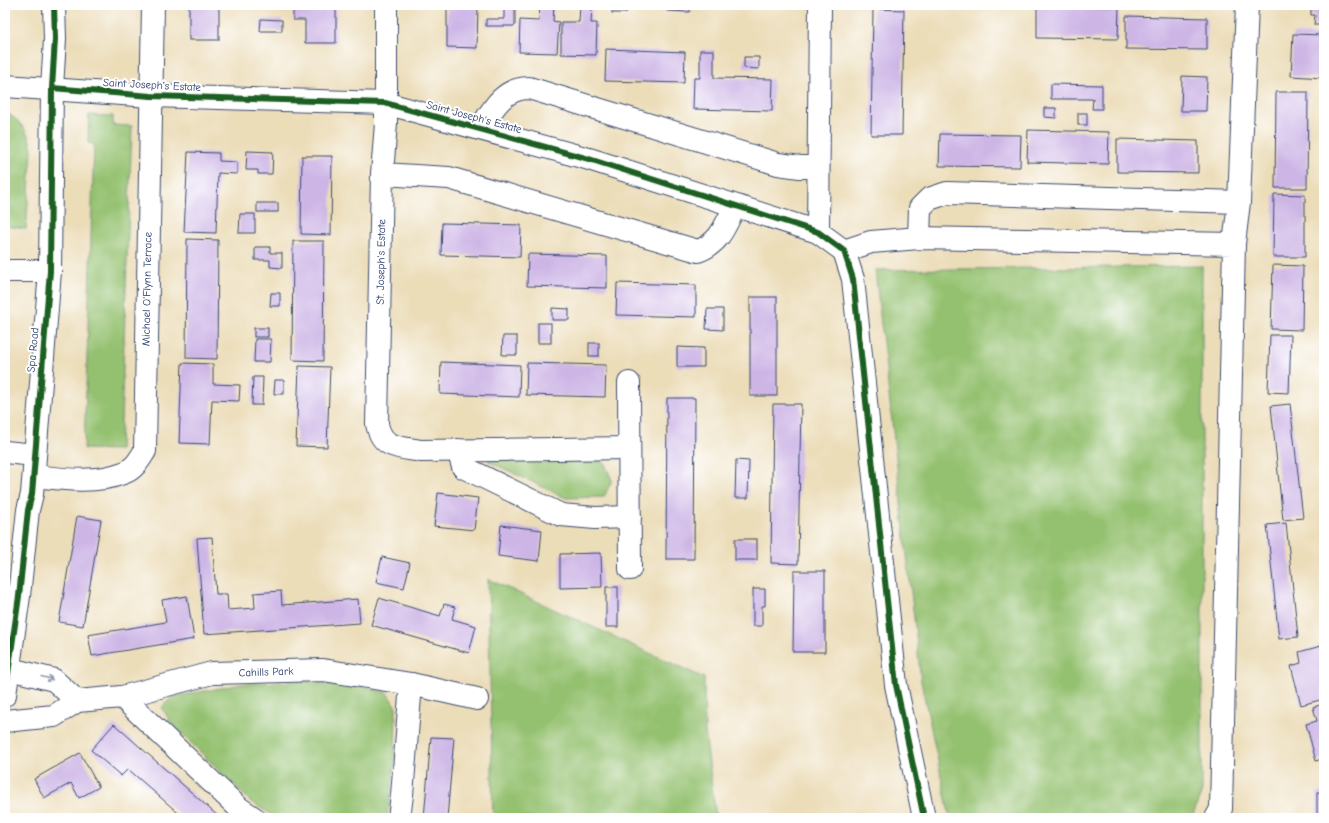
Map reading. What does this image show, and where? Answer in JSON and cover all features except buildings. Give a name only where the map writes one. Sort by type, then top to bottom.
[{"type":"street","name":"Spa Road","points":[[5,695],[10,668],[9,646],[34,476],[50,271],[52,88],[55,39],[54,5]]},
{"type":"street","name":"Michael O'Flynn Terrace","points":[[34,476],[82,481],[124,473],[138,464],[145,451],[153,5]]},
{"type":"street","name":"St. Joseph's Estate","points":[[386,5],[386,122],[382,174],[376,424],[379,436],[390,446],[421,451],[629,448]]},
{"type":"street","points":[[818,232],[820,5]]},
{"type":"street","points":[[1216,818],[1221,808],[1234,244],[1239,202],[1247,5]]},
{"type":"street","name":"Saint Joseph's Estate","points":[[5,86],[52,88],[151,96],[385,103],[589,159],[818,232],[844,251]]},
{"type":"street","points":[[480,129],[499,100],[521,88],[529,88],[778,164],[800,167],[818,167]]},
{"type":"street","points":[[382,174],[449,178],[698,251],[709,247],[723,231],[735,206]]},
{"type":"street","points":[[919,238],[920,208],[930,199],[947,194],[1239,202]]},
{"type":"street","points":[[924,818],[896,685],[854,279],[844,251],[871,242],[919,238],[1234,244]]},
{"type":"street","points":[[5,271],[50,271]]},
{"type":"street","points":[[629,383],[630,570]]},
{"type":"street","points":[[458,450],[463,467],[562,515],[595,518],[630,517]]},
{"type":"street","points":[[5,452],[35,454]]},
{"type":"street","points":[[10,668],[54,680],[77,701]]},
{"type":"street","name":"Cahills Park","points":[[5,721],[54,716],[77,701],[122,697],[212,673],[323,670],[411,684],[477,699]]},
{"type":"street","points":[[399,818],[411,684]]},
{"type":"street","points":[[122,697],[239,808],[254,818]]},
{"type":"green space","points":[[5,112],[16,119],[24,128],[31,145],[32,151],[26,229],[5,226]]},
{"type":"green space","points":[[89,115],[113,116],[113,125],[132,126],[120,450],[84,449],[94,144],[88,143]]},
{"type":"green space","points":[[1202,266],[1202,791],[1192,818],[950,818],[921,681],[875,270]]},
{"type":"green space","points":[[494,456],[604,462],[612,480],[604,497],[566,498],[488,461]]},
{"type":"green space","points":[[488,579],[704,678],[705,732],[716,818],[493,818]]},
{"type":"green space","points":[[299,681],[362,686],[387,693],[396,707],[395,764],[387,818],[277,818],[251,802],[170,722],[162,707],[172,697],[242,684]]},
{"type":"cycle path","points":[[5,695],[19,596],[28,510],[32,494],[50,271],[52,88],[55,39],[54,5]]},
{"type":"cycle path","points":[[52,88],[151,96],[385,103],[589,159],[818,232],[844,251],[853,279],[896,685],[924,818]]}]
